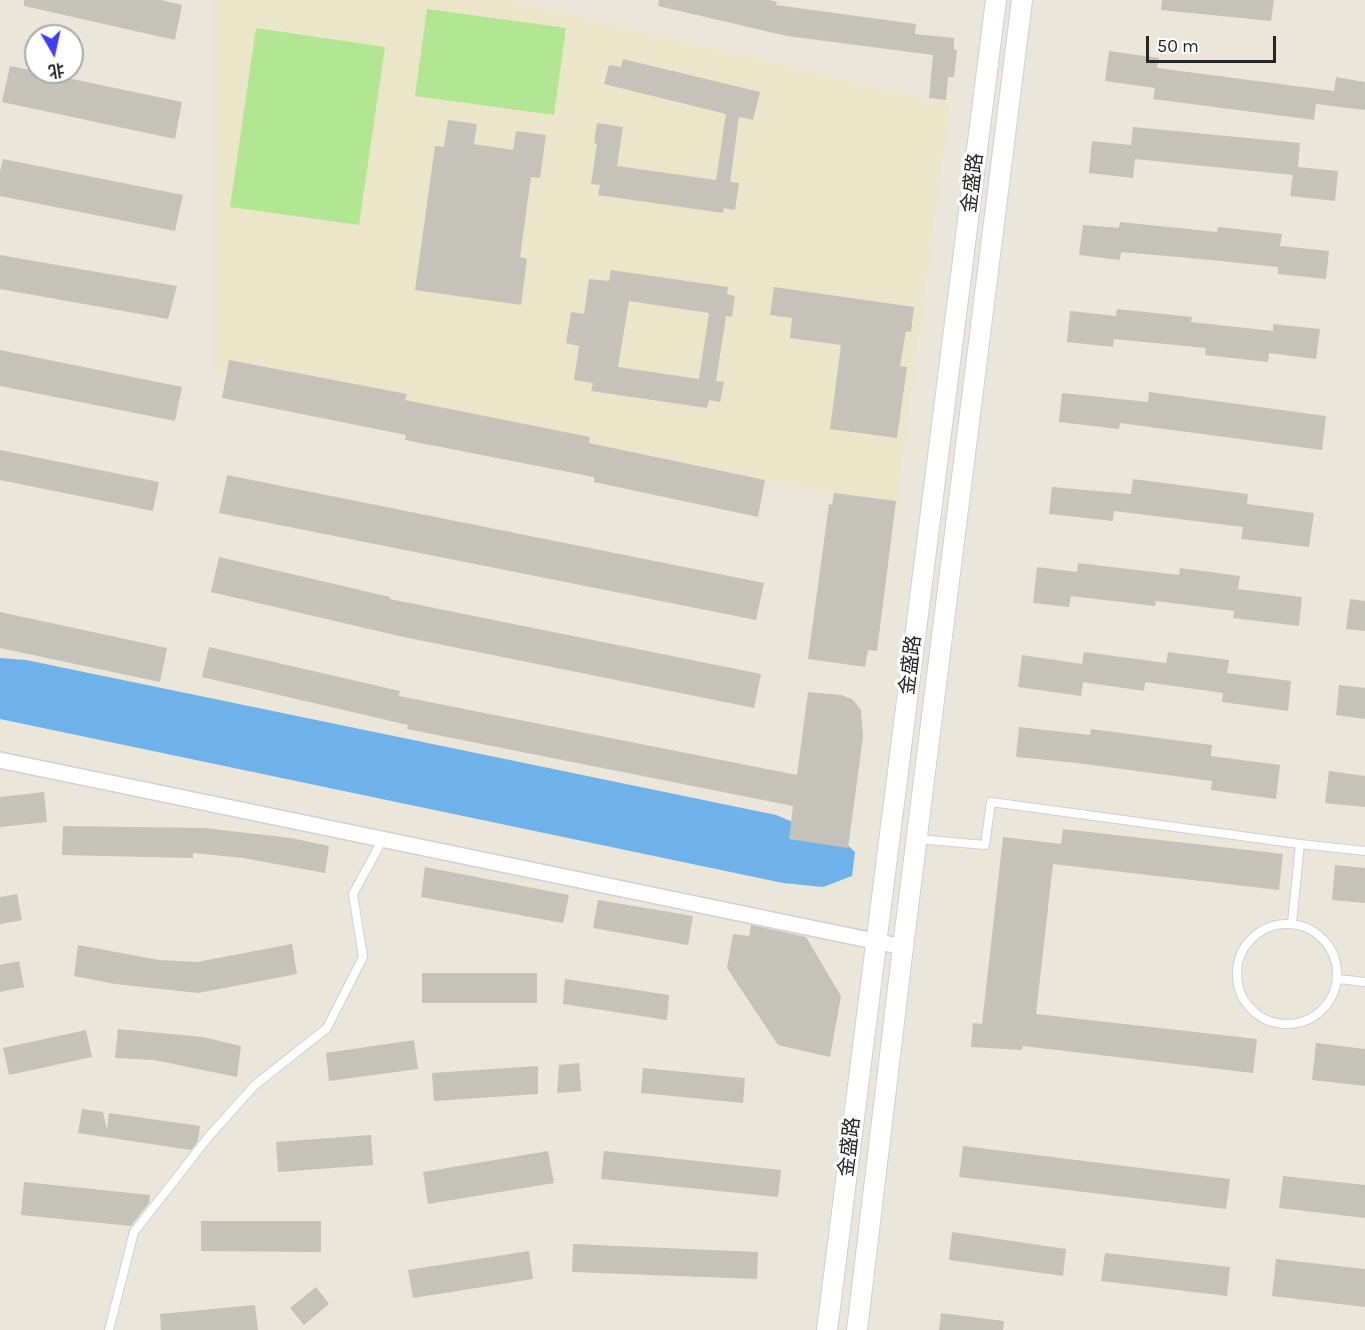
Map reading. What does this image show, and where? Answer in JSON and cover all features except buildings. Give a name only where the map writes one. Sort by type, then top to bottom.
[{"type":"street","name":"金盛路","points":[[827,1330],[996,0]]},
{"type":"street","name":"金盛路","points":[[857,1330],[916,838],[1022,0]]},
{"type":"street","points":[[0,760],[903,947]]},
{"type":"lane","points":[[916,838],[985,845],[991,802],[1365,851]]},
{"type":"lane","points":[[109,1330],[134,1232],[210,1135],[255,1085],[327,1028],[363,957],[353,894],[383,839]]},
{"type":"lane","points":[[1292,923],[1300,844]]},
{"type":"lane","points":[[1292,923],[1311,929],[1327,941],[1336,959],[1338,979],[1332,998],[1320,1013],[1302,1022],[1282,1024],[1263,1019],[1248,1006],[1238,988],[1236,969],[1242,950],[1255,934],[1273,925],[1292,923]]},
{"type":"lane","points":[[1338,979],[1365,982]]},
{"type":"shaded area","points":[[215,0],[511,0],[950,105],[896,507],[215,371]]},
{"type":"green space","points":[[427,9],[566,28],[554,115],[415,96]]},
{"type":"green space","points":[[256,28],[385,47],[359,225],[230,207]]},
{"type":"water","points":[[0,658],[26,660],[776,815],[847,845],[855,852],[852,876],[823,887],[783,883],[0,719]]}]
